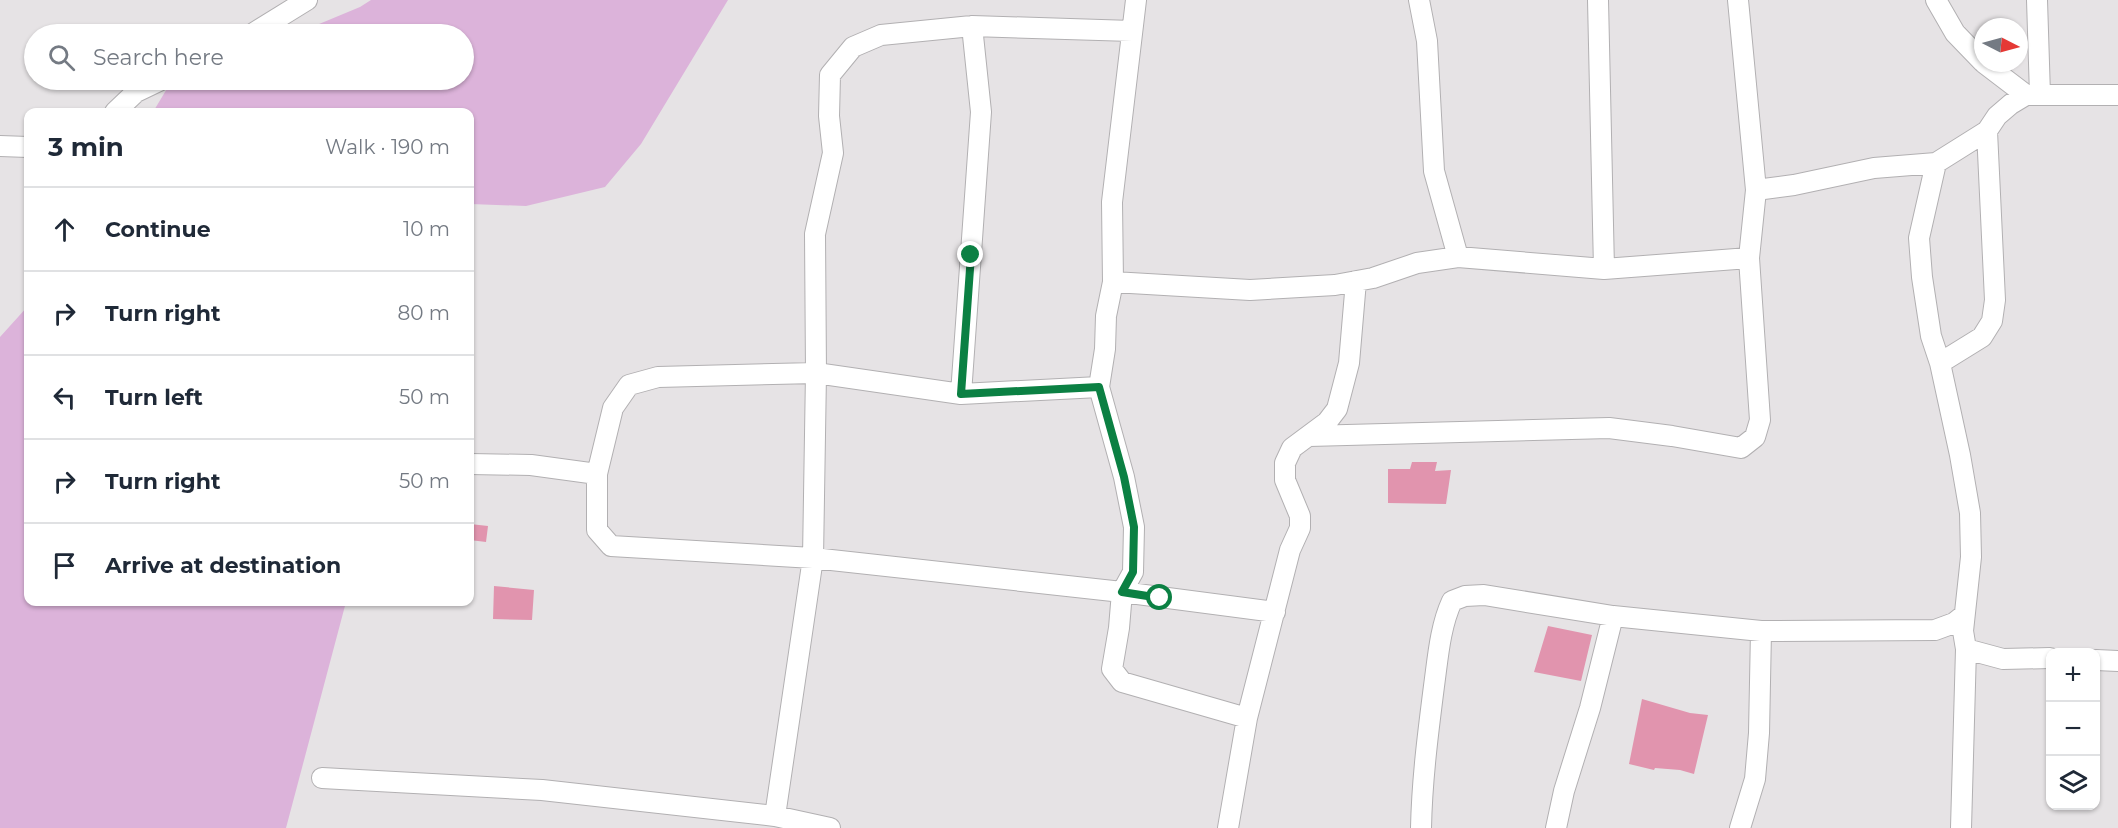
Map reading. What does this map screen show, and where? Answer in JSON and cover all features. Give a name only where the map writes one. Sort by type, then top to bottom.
[{"type":"street","points":[[268,24],[308,0]]},
{"type":"street","points":[[1136,0],[1112,202],[1113,282],[1106,316],[1105,350],[1099,387],[1124,477],[1134,527],[1133,572],[1122,592],[1112,669],[1122,682],[1247,718]]},
{"type":"street","points":[[1419,0],[1427,41],[1434,171],[1458,257]]},
{"type":"street","points":[[1598,0],[1604,269]]},
{"type":"street","points":[[1309,436],[1610,428],[1741,448],[1755,437],[1760,420],[1749,258],[1756,190],[1738,0]]},
{"type":"street","points":[[1936,0],[1955,33],[1974,52]]},
{"type":"street","points":[[2033,95],[2037,0]]},
{"type":"street","points":[[776,816],[813,558],[816,373],[815,234],[833,153],[830,75],[853,46],[881,35],[972,26],[1132,31]]},
{"type":"street","points":[[961,394],[981,112],[972,26]]},
{"type":"street","points":[[1999,72],[2033,95]]},
{"type":"street","points":[[119,108],[140,90]]},
{"type":"street","points":[[1756,190],[1794,185],[1874,168],[1936,163],[1987,130],[2011,104],[2033,95],[2118,95]]},
{"type":"street","points":[[1940,363],[1982,337],[1992,321],[1995,300],[1987,130]]},
{"type":"street","points":[[0,146],[24,147]]},
{"type":"street","points":[[1936,163],[1919,238],[1922,277],[1931,336],[1940,363],[1970,513],[1971,557],[1963,631],[1966,649],[1961,828]]},
{"type":"street","points":[[1113,282],[1250,290],[1335,285],[1373,278],[1417,263],[1458,257],[1604,269],[1749,258]]},
{"type":"street","points":[[1228,828],[1247,718],[1290,550],[1300,528],[1300,516],[1285,480],[1285,463],[1292,448],[1327,422],[1337,409],[1349,363],[1356,281]]},
{"type":"street","points":[[1099,387],[961,394],[816,373],[658,377],[628,385],[613,408],[597,474],[597,531],[611,546],[813,558],[1122,592],[1275,612]]},
{"type":"street","points":[[474,464],[531,465],[597,474]]},
{"type":"street","points":[[1421,828],[1428,734],[1439,649],[1445,616],[1452,601],[1465,596],[1484,595],[1613,616],[1761,630],[1935,630],[1954,623],[1964,615]]},
{"type":"street","points":[[1556,828],[1564,791],[1590,708],[1613,616]]},
{"type":"street","points":[[1740,828],[1755,779],[1759,733],[1761,630]]},
{"type":"street","points":[[1966,649],[2003,659],[2046,658]]},
{"type":"street","points":[[2100,660],[2118,661]]},
{"type":"street","points":[[322,778],[542,790],[776,816],[831,828]]},
{"type":"shaded area","points":[[371,0],[728,0],[641,144],[605,187],[526,206],[474,204],[474,108],[155,108],[166,90],[474,90],[474,24],[319,24]]},
{"type":"shaded area","points":[[24,310],[24,606],[345,606],[286,828],[0,828],[0,337]]},
{"type":"building","points":[[1412,462],[1437,462],[1435,471],[1451,470],[1446,504],[1388,503],[1388,469],[1410,469]]},
{"type":"building","points":[[474,524],[488,526],[486,542],[474,540]]},
{"type":"building","points":[[494,586],[534,590],[532,620],[493,619]]},
{"type":"building","points":[[1548,626],[1592,635],[1581,681],[1534,672]]},
{"type":"building","points":[[1642,699],[1690,713],[1708,715],[1694,774],[1680,770],[1655,768],[1654,770],[1629,764]]},
{"type":"route","points":[[971,255],[961,394],[1099,387],[1124,477],[1134,527],[1133,572],[1122,592],[1160,598]]}]
